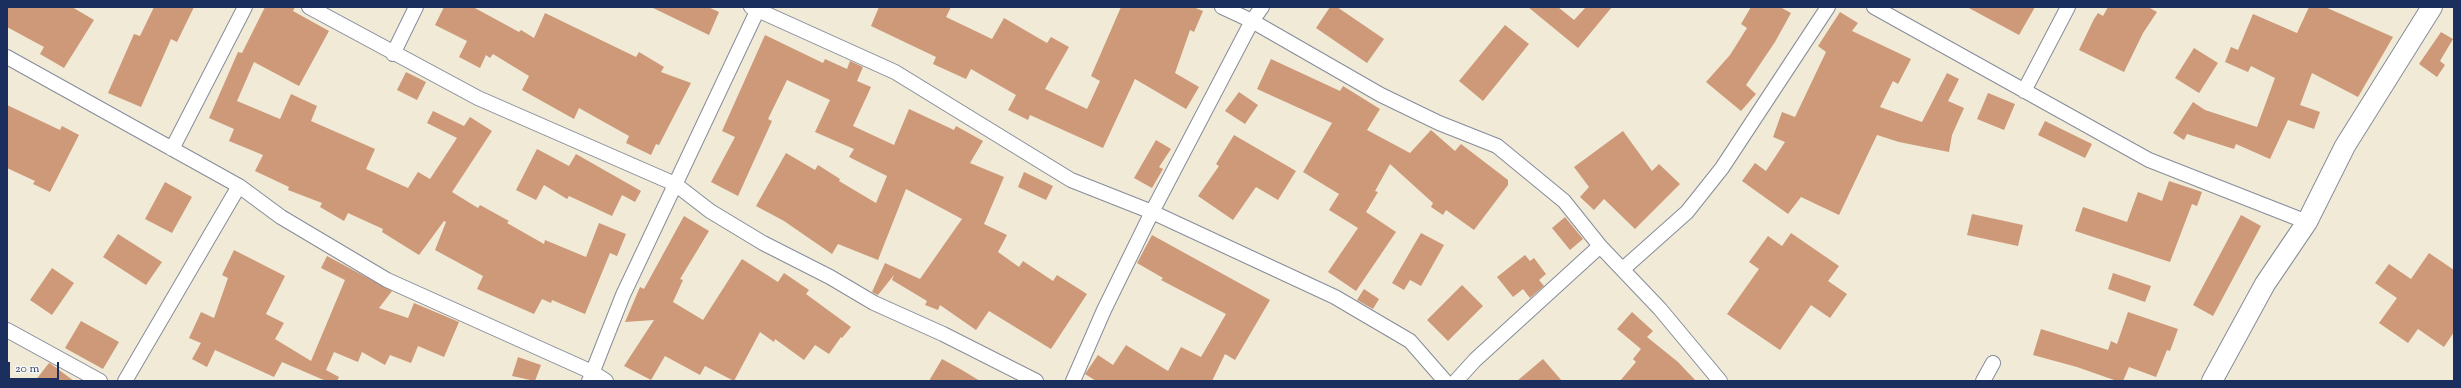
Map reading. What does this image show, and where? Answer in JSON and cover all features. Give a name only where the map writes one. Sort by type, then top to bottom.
[{"type":"street","points":[[172,149],[245,7]]},
{"type":"street","points":[[309,7],[393,54],[478,98],[675,184],[710,211],[763,243],[830,277],[874,303],[943,334],[1036,381]]},
{"type":"street","points":[[393,54],[416,7]]},
{"type":"street","points":[[1222,7],[1252,21],[1381,95],[1439,123],[1498,146],[1564,201],[1600,246],[1660,309],[1720,381]]},
{"type":"street","points":[[1073,381],[1104,310],[1152,212],[1252,21],[1262,7]]},
{"type":"street","points":[[1623,269],[1687,212],[1722,168],[1828,7]]},
{"type":"street","points":[[1874,7],[2149,160],[2307,222]]},
{"type":"street","points":[[2024,91],[2068,7]]},
{"type":"street","points":[[2212,381],[2266,284],[2307,222],[2345,146],[2432,7]]},
{"type":"street","points":[[590,377],[623,294],[756,8],[895,72],[1071,180],[1152,212],[1335,297],[1410,342],[1445,381]]},
{"type":"street","points":[[7,57],[239,186],[281,217],[387,280],[590,377],[606,381]]},
{"type":"street","points":[[125,381],[239,186]]},
{"type":"street","points":[[1456,381],[1475,360],[1600,246]]},
{"type":"street","points":[[7,330],[100,381]]},
{"type":"street","points":[[1983,381],[1993,363]]},
{"type":"building","points":[[7,7],[72,7],[94,20],[64,68],[40,54],[44,47],[7,27]]},
{"type":"building","points":[[154,7],[194,7],[177,42],[171,39],[141,107],[108,93],[134,34],[140,36]]},
{"type":"building","points":[[265,7],[295,7],[293,11],[329,31],[299,86],[254,62],[237,101],[280,119],[291,94],[317,106],[311,121],[375,149],[366,169],[408,188],[418,172],[430,179],[457,138],[427,123],[433,111],[464,126],[470,117],[492,131],[452,192],[478,208],[480,205],[509,221],[507,223],[544,244],[545,240],[586,257],[599,223],[626,234],[617,256],[610,253],[585,314],[552,300],[551,303],[542,299],[534,314],[477,289],[483,276],[435,250],[446,222],[444,221],[419,255],[382,232],[383,229],[348,213],[344,221],[320,207],[322,203],[288,190],[289,187],[255,171],[263,155],[229,141],[234,129],[209,118],[238,52],[242,53]]},
{"type":"building","points":[[444,7],[473,7],[519,32],[521,30],[534,38],[545,13],[636,57],[639,52],[664,67],[661,72],[691,83],[659,145],[656,144],[651,155],[626,143],[629,136],[579,108],[574,119],[522,90],[529,76],[493,54],[490,58],[486,55],[480,68],[459,57],[467,41],[435,25]]},
{"type":"building","points":[[651,7],[708,7],[719,12],[709,35]]},
{"type":"building","points":[[879,7],[951,7],[946,17],[992,39],[1004,18],[1047,43],[1051,37],[1069,47],[1045,89],[1087,109],[1100,81],[1091,76],[1121,7],[1193,7],[1203,11],[1194,32],[1190,30],[1175,73],[1199,87],[1186,109],[1135,79],[1103,148],[1030,115],[1028,120],[1008,110],[1016,95],[971,69],[966,79],[933,64],[936,57],[871,26]]},
{"type":"building","points":[[1330,7],[1337,7],[1384,39],[1367,63],[1316,28]]},
{"type":"building","points":[[1528,7],[1558,7],[1574,20],[1586,7],[1612,7],[1578,48]]},
{"type":"building","points":[[1751,7],[1780,7],[1791,13],[1775,42],[1746,85],[1756,94],[1741,111],[1706,82],[1730,55],[1747,28],[1741,24]]},
{"type":"building","points":[[1967,7],[2035,7],[2019,35]]},
{"type":"building","points":[[2108,7],[2148,7],[2157,12],[2143,33],[2124,72],[2079,50],[2098,13],[2103,16]]},
{"type":"building","points":[[2309,7],[2325,7],[2393,37],[2358,97],[2312,73],[2300,105],[2320,112],[2314,129],[2288,120],[2270,159],[2236,144],[2234,149],[2187,134],[2184,140],[2173,133],[2193,102],[2205,110],[2257,127],[2275,78],[2251,66],[2248,72],[2225,62],[2231,47],[2238,50],[2253,14],[2297,33]]},
{"type":"building","points":[[1840,12],[1858,23],[1852,31],[1911,59],[1898,84],[1893,81],[1880,107],[1922,122],[1947,73],[1959,79],[1948,101],[1964,108],[1952,135],[1949,152],[1899,142],[1877,135],[1839,215],[1801,197],[1788,214],[1742,181],[1755,163],[1766,171],[1785,142],[1773,137],[1782,112],[1795,117],[1826,52],[1818,46]]},
{"type":"building","points":[[1505,25],[1529,44],[1483,101],[1459,81]]},
{"type":"building","points":[[2441,32],[2453,39],[2440,61],[2445,65],[2437,77],[2419,64]]},
{"type":"building","points":[[765,35],[823,63],[825,59],[847,69],[850,61],[863,67],[857,81],[871,87],[853,126],[894,145],[909,109],[954,130],[956,126],[983,141],[970,163],[1004,177],[984,224],[1007,235],[998,252],[1019,267],[1023,261],[1053,281],[1057,275],[1087,294],[1051,349],[989,311],[976,330],[940,305],[938,310],[925,305],[927,301],[892,280],[894,275],[878,295],[872,292],[885,263],[920,279],[962,219],[906,189],[878,260],[838,244],[832,254],[784,221],[756,206],[786,153],[815,170],[818,165],[840,179],[839,181],[876,203],[887,176],[849,157],[854,149],[815,132],[830,100],[787,80],[768,119],[772,121],[738,196],[711,182],[735,137],[722,131]]},
{"type":"building","points":[[2194,48],[2218,63],[2199,93],[2175,78]]},
{"type":"building","points":[[1271,59],[1340,91],[1343,86],[1380,109],[1367,130],[1410,153],[1431,130],[1455,151],[1461,144],[1508,180],[1508,185],[1474,230],[1446,210],[1443,215],[1431,207],[1433,203],[1390,164],[1375,191],[1378,192],[1366,212],[1396,232],[1356,291],[1328,272],[1358,228],[1329,210],[1339,194],[1303,172],[1332,123],[1257,89]]},
{"type":"building","points":[[406,72],[426,82],[417,100],[397,90]]},
{"type":"building","points":[[1239,92],[1258,105],[1245,124],[1225,111]]},
{"type":"building","points":[[1988,93],[2015,104],[2004,130],[1977,119]]},
{"type":"building","points":[[7,105],[60,130],[62,126],[79,135],[50,192],[33,184],[35,181],[7,168]]},
{"type":"building","points":[[2045,121],[2092,144],[2085,158],[2038,135]]},
{"type":"building","points":[[1623,131],[1652,171],[1659,164],[1680,184],[1635,229],[1604,199],[1594,210],[1580,197],[1589,187],[1574,167]]},
{"type":"building","points":[[1234,135],[1296,171],[1278,200],[1256,187],[1233,220],[1198,196],[1219,166],[1216,164]]},
{"type":"building","points":[[1156,140],[1171,149],[1159,167],[1163,169],[1152,188],[1134,178]]},
{"type":"building","points":[[537,149],[569,166],[576,154],[641,191],[635,202],[622,195],[612,216],[569,196],[567,199],[544,185],[536,200],[516,190]]},
{"type":"building","points":[[1024,172],[1053,186],[1046,200],[1018,187]]},
{"type":"building","points":[[2169,181],[2202,192],[2197,206],[2192,204],[2170,262],[2075,231],[2083,207],[2127,222],[2138,192],[2162,201]]},
{"type":"building","points":[[165,182],[192,197],[172,233],[145,219]]},
{"type":"building","points":[[1972,214],[2023,225],[2018,246],[1967,235]]},
{"type":"building","points":[[2241,215],[2261,226],[2213,316],[2193,305]]},
{"type":"building","points":[[684,216],[709,231],[680,279],[683,280],[673,302],[703,320],[742,259],[778,282],[784,273],[809,290],[806,294],[851,327],[842,338],[841,337],[829,354],[815,345],[804,360],[775,339],[774,342],[760,332],[734,381],[705,366],[700,375],[665,356],[651,380],[624,366],[654,320],[625,322],[640,287],[644,289]]},
{"type":"building","points":[[1565,217],[1583,239],[1570,250],[1552,228]]},
{"type":"building","points":[[1421,233],[1444,245],[1421,286],[1410,280],[1404,290],[1392,283]]},
{"type":"building","points":[[1791,233],[1839,266],[1828,281],[1847,294],[1830,318],[1811,305],[1780,350],[1727,314],[1759,269],[1749,262],[1768,236],[1782,246]]},
{"type":"building","points":[[118,234],[162,262],[146,285],[103,257]]},
{"type":"building","points":[[1152,235],[1270,300],[1235,360],[1225,354],[1212,381],[1096,381],[1085,374],[1098,355],[1113,365],[1126,345],[1168,371],[1181,347],[1201,357],[1226,314],[1161,280],[1163,278],[1137,263]]},
{"type":"building","points":[[234,250],[285,276],[266,314],[284,323],[275,339],[311,361],[345,280],[321,268],[327,256],[392,291],[379,308],[408,318],[414,303],[459,322],[444,357],[418,346],[411,363],[390,355],[385,365],[362,352],[358,362],[334,352],[326,370],[339,377],[337,381],[326,381],[282,362],[274,377],[215,350],[207,367],[192,359],[201,343],[189,338],[201,312],[214,318],[228,278],[222,275]]},
{"type":"building","points":[[2429,253],[2454,270],[2454,332],[2444,347],[2418,329],[2408,343],[2379,323],[2397,298],[2375,283],[2389,264],[2411,279]]},
{"type":"building","points":[[1525,255],[1530,261],[1534,258],[1546,274],[1539,280],[1544,286],[1530,298],[1523,289],[1513,297],[1497,277]]},
{"type":"building","points":[[52,268],[74,283],[52,315],[30,300]]},
{"type":"building","points":[[2113,273],[2151,286],[2145,302],[2108,289]]},
{"type":"building","points":[[1462,285],[1483,306],[1448,341],[1427,320]]},
{"type":"building","points":[[1364,289],[1379,299],[1373,309],[1357,300]]},
{"type":"building","points":[[1632,312],[1653,331],[1647,337],[1678,362],[1696,381],[1620,381],[1636,362],[1633,359],[1641,349],[1617,329]]},
{"type":"building","points":[[2128,312],[2178,329],[2170,351],[2167,350],[2156,377],[2129,367],[2123,381],[2117,381],[2077,367],[2033,355],[2041,329],[2108,350],[2111,341],[2117,344]]},
{"type":"building","points":[[81,321],[119,342],[103,369],[65,348]]},
{"type":"building","points":[[518,357],[541,365],[535,381],[512,376]]},
{"type":"building","points":[[942,359],[962,370],[980,381],[929,381]]},
{"type":"building","points":[[1543,359],[1562,381],[1517,381]]},
{"type":"building","points":[[49,363],[51,364],[74,381],[35,381]]}]
